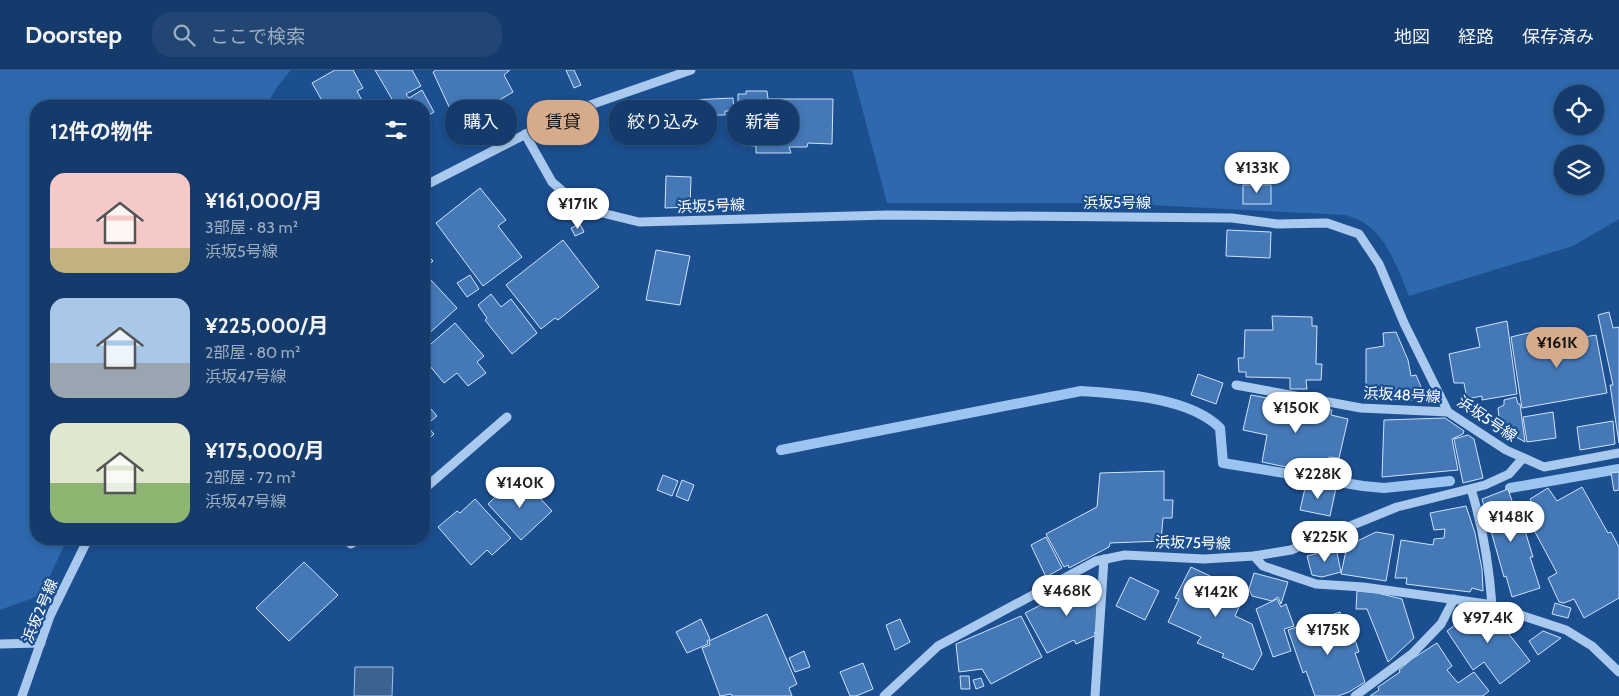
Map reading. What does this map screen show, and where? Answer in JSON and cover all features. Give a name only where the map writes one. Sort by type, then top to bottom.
[{"type":"street","points":[[430,183],[567,113],[691,70]]},
{"type":"street","name":"浜坂5号線","points":[[525,134],[552,182],[582,208],[639,222],[888,215],[1232,218],[1277,224],[1327,223],[1359,234],[1379,264],[1404,323],[1448,412],[1506,450],[1544,467],[1619,453]]},
{"type":"street","name":"浜坂48号線","points":[[1236,385],[1361,408],[1448,412]]},
{"type":"street","points":[[430,484],[507,417]]},
{"type":"street","name":"浜坂75号線","points":[[884,696],[938,646],[1096,561],[1124,555],[1204,559],[1254,556],[1291,550],[1397,507],[1485,485],[1509,474],[1523,458]]},
{"type":"street","points":[[1471,489],[1483,531],[1489,563],[1492,605]]},
{"type":"street","name":"浜坂2号線","points":[[22,696],[50,616],[85,545]]},
{"type":"street","points":[[1254,556],[1263,566],[1316,584],[1492,605],[1566,630],[1592,646],[1619,672]]},
{"type":"street","points":[[1095,696],[1104,560]]},
{"type":"street","points":[[1356,696],[1413,653],[1441,624],[1454,599]]},
{"type":"street","points":[[0,644],[41,643]]},
{"type":"shaded area","points":[[0,70],[291,70],[269,100],[30,100],[30,545],[64,545],[41,595],[0,610]]},
{"type":"shaded area","points":[[852,70],[1619,70],[1619,219],[1573,246],[1409,296],[1393,258],[1379,236],[1358,220],[1345,215],[1110,203],[887,203]]},
{"type":"shaded area","points":[[355,667],[393,667],[392,696],[354,696]]},
{"type":"building","points":[[335,70],[353,70],[363,88],[357,91],[362,100],[322,100],[312,83]]},
{"type":"building","points":[[375,70],[412,70],[421,86],[406,94],[409,98],[422,90],[427,100],[392,100]]},
{"type":"building","points":[[436,70],[510,70],[504,75],[513,92],[499,100],[446,100],[433,72]]},
{"type":"building","points":[[566,70],[574,70],[581,85],[574,88]]},
{"type":"building","points":[[746,91],[767,91],[768,99],[833,99],[832,144],[808,143],[807,147],[789,147],[791,153],[756,153],[756,146],[742,145],[799,145],[799,100],[738,100],[738,94],[746,94]]},
{"type":"building","points":[[733,98],[733,100],[727,100],[725,115],[717,115],[717,100],[690,100]]},
{"type":"building","points":[[430,105],[434,112],[430,114]]},
{"type":"building","points":[[666,176],[691,177],[690,207],[665,208]]},
{"type":"building","points":[[1243,185],[1271,185],[1271,204],[1243,204]]},
{"type":"building","points":[[480,188],[506,220],[498,226],[522,257],[483,286],[436,223]]},
{"type":"building","points":[[580,224],[584,232],[575,236],[571,228]]},
{"type":"building","points":[[1227,230],[1271,232],[1270,258],[1226,256]]},
{"type":"building","points":[[563,240],[599,287],[558,320],[555,318],[541,329],[506,285]]},
{"type":"building","points":[[656,250],[690,256],[680,305],[646,300]]},
{"type":"building","points":[[470,275],[479,289],[467,297],[457,283]]},
{"type":"building","points":[[430,279],[457,308],[430,333]]},
{"type":"building","points":[[491,294],[501,307],[511,299],[537,333],[512,354],[485,320],[487,318],[478,305]]},
{"type":"building","points":[[1609,312],[1613,328],[1619,327],[1619,443],[1610,385],[1613,385],[1598,315]]},
{"type":"building","points":[[1272,316],[1312,317],[1312,326],[1317,326],[1316,364],[1322,364],[1321,380],[1306,380],[1307,389],[1290,389],[1290,378],[1246,377],[1246,372],[1239,372],[1238,358],[1244,358],[1245,330],[1273,330]]},
{"type":"building","points":[[1507,321],[1517,394],[1482,400],[1482,396],[1467,399],[1464,383],[1454,383],[1449,354],[1480,347],[1476,328]]},
{"type":"building","points":[[455,323],[484,356],[477,362],[486,373],[468,386],[457,373],[444,383],[430,366],[430,345]]},
{"type":"building","points":[[1540,330],[1542,344],[1596,335],[1607,393],[1522,408],[1511,337]]},
{"type":"building","points":[[1396,332],[1408,360],[1411,376],[1416,375],[1424,394],[1412,400],[1366,399],[1366,349],[1384,346],[1383,333]]},
{"type":"building","points":[[1198,374],[1223,383],[1216,404],[1191,395]]},
{"type":"building","points":[[1251,395],[1332,410],[1331,415],[1348,419],[1339,458],[1329,457],[1325,475],[1262,462],[1267,435],[1243,430]]},
{"type":"building","points":[[1516,397],[1518,404],[1520,404],[1525,442],[1500,428],[1498,408],[1504,405],[1504,400]]},
{"type":"building","points":[[430,408],[437,416],[430,422]]},
{"type":"building","points":[[1553,412],[1556,438],[1527,442],[1523,417]]},
{"type":"building","points":[[1445,418],[1464,431],[1463,434],[1452,439],[1458,470],[1382,477],[1384,420]]},
{"type":"building","points":[[1613,421],[1615,444],[1580,450],[1577,427]]},
{"type":"building","points":[[430,430],[434,434],[430,438]]},
{"type":"building","points":[[1468,435],[1474,439],[1483,478],[1463,483],[1454,439]]},
{"type":"building","points":[[1164,471],[1164,500],[1173,500],[1172,518],[1163,518],[1161,541],[1110,543],[1109,547],[1069,568],[1068,565],[1064,567],[1046,534],[1097,507],[1100,473]]},
{"type":"building","points":[[1619,472],[1619,490],[1614,491],[1611,473]]},
{"type":"building","points":[[663,475],[678,481],[672,496],[657,490]]},
{"type":"building","points":[[682,480],[694,485],[688,501],[676,496]]},
{"type":"building","points":[[524,481],[552,511],[521,540],[488,504],[506,487],[512,494]]},
{"type":"building","points":[[1306,484],[1336,488],[1330,516],[1300,510]]},
{"type":"building","points":[[1582,487],[1608,533],[1611,532],[1619,547],[1619,598],[1584,618],[1574,599],[1564,603],[1559,602],[1548,578],[1557,573],[1528,519],[1538,513],[1530,499],[1548,488],[1557,501]]},
{"type":"building","points":[[1508,489],[1516,513],[1519,511],[1540,588],[1512,597],[1506,576],[1504,577],[1482,499]]},
{"type":"building","points":[[475,499],[511,538],[492,555],[487,550],[471,565],[438,527],[457,511],[460,513]]},
{"type":"building","points":[[1466,506],[1475,533],[1482,569],[1483,591],[1472,588],[1470,592],[1406,584],[1407,578],[1395,578],[1401,540],[1433,545],[1434,539],[1444,538],[1445,529],[1434,530],[1430,513]]},
{"type":"building","points":[[1376,532],[1394,535],[1386,581],[1341,574],[1347,546]]},
{"type":"building","points":[[1046,537],[1062,568],[1046,577],[1031,545]]},
{"type":"building","points":[[1336,548],[1341,572],[1322,577],[1312,575],[1307,556]]},
{"type":"building","points":[[304,562],[338,595],[289,641],[256,608]]},
{"type":"building","points":[[1191,567],[1238,589],[1243,598],[1235,616],[1252,624],[1262,654],[1253,670],[1222,657],[1224,654],[1197,643],[1201,637],[1168,622],[1179,599],[1175,598]]},
{"type":"building","points":[[1254,573],[1288,582],[1281,604],[1278,597],[1272,601],[1252,596],[1249,589]]},
{"type":"building","points":[[1130,577],[1159,591],[1145,620],[1116,606]]},
{"type":"building","points":[[1092,579],[1098,588],[1096,632],[1094,633],[1097,635],[1076,644],[1074,640],[1047,653],[1025,613]]},
{"type":"building","points":[[1357,591],[1377,593],[1402,599],[1414,638],[1388,662],[1367,609],[1356,609]]},
{"type":"building","points":[[1277,599],[1281,607],[1286,604],[1294,626],[1284,629],[1291,651],[1273,657],[1256,609]]},
{"type":"building","points":[[1555,603],[1571,608],[1568,618],[1552,614]]},
{"type":"building","points":[[1478,607],[1484,608],[1485,611],[1494,615],[1530,661],[1500,684],[1484,662],[1473,670],[1447,631]]},
{"type":"building","points":[[1340,612],[1347,629],[1351,627],[1359,652],[1355,653],[1365,682],[1349,692],[1338,696],[1315,696],[1306,671],[1303,673],[1288,630]]},
{"type":"building","points":[[767,614],[797,684],[789,688],[792,696],[732,696],[731,694],[720,696],[702,648],[710,645],[709,641]]},
{"type":"building","points":[[1021,616],[1042,657],[991,684],[982,669],[959,672],[956,644]]},
{"type":"building","points":[[701,619],[710,639],[707,641],[708,644],[687,653],[676,632]]},
{"type":"building","points":[[900,619],[910,642],[895,650],[886,625]]},
{"type":"building","points":[[1543,631],[1561,638],[1538,655],[1529,641]]},
{"type":"building","points":[[1437,643],[1452,666],[1447,670],[1458,683],[1474,672],[1489,691],[1483,696],[1370,696],[1379,690],[1378,687],[1400,672],[1399,670],[1412,659]]},
{"type":"building","points":[[804,651],[810,667],[795,672],[789,658]]},
{"type":"building","points":[[863,663],[873,689],[856,696],[850,696],[840,672]]},
{"type":"building","points":[[960,676],[969,676],[970,689],[961,689]]},
{"type":"building","points":[[981,678],[984,686],[976,689],[973,680]]},
{"type":"waterway","points":[[781,450],[1081,391],[1135,396],[1173,403],[1207,418],[1220,428],[1223,463],[1384,488],[1450,481]]},
{"type":"waterway","points":[[1510,488],[1619,469]]}]
